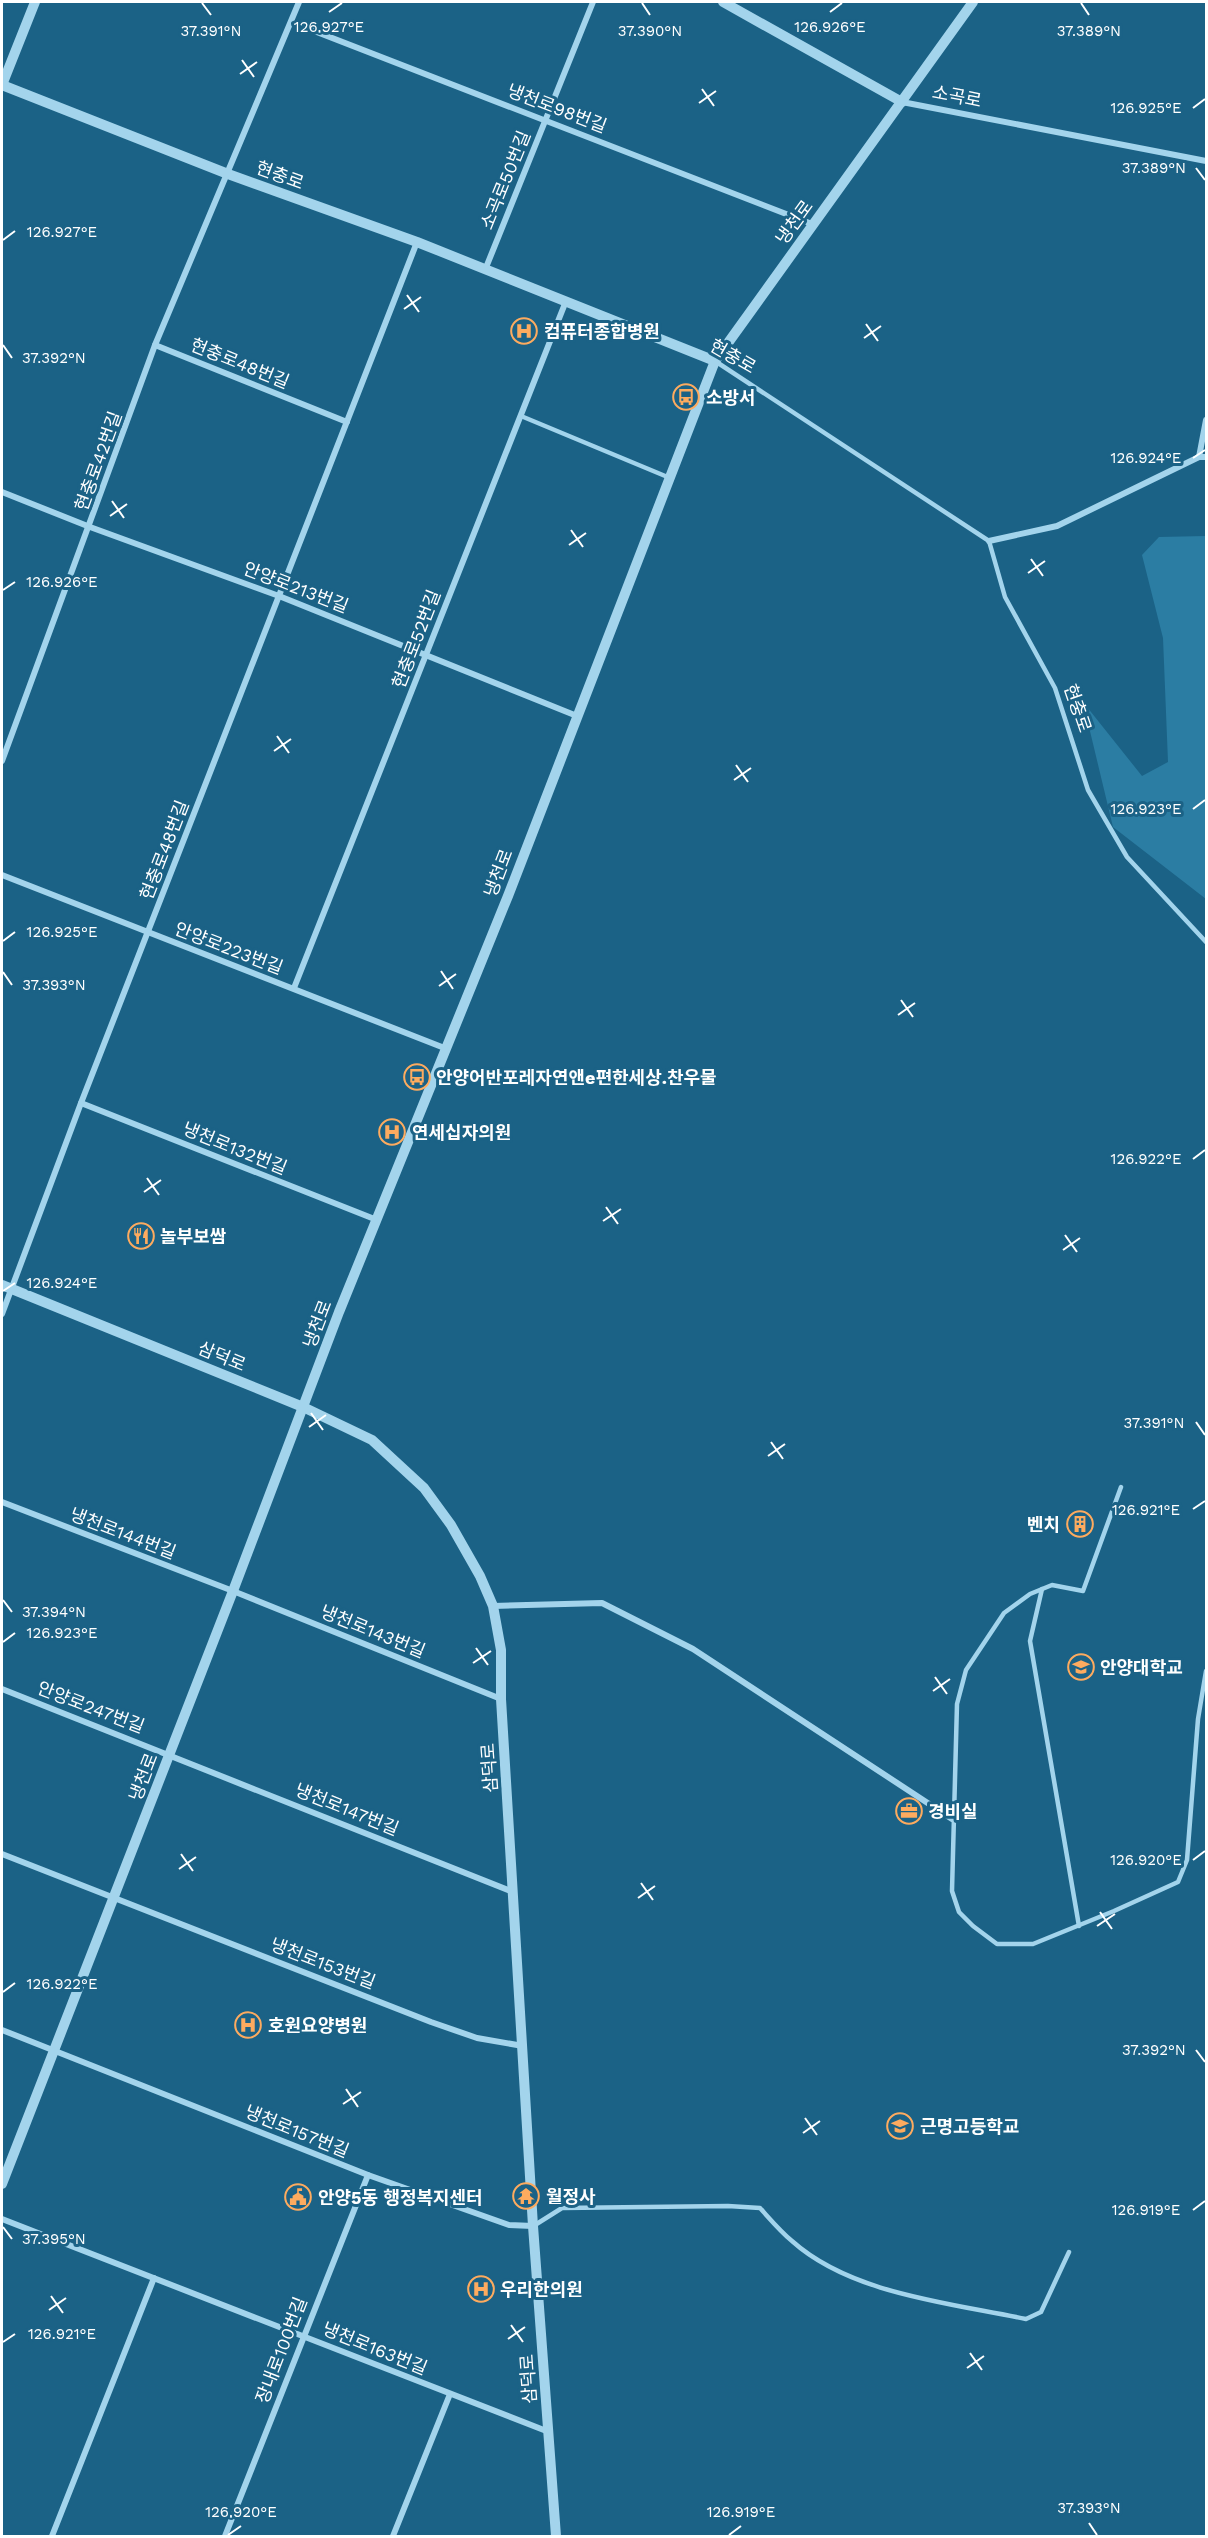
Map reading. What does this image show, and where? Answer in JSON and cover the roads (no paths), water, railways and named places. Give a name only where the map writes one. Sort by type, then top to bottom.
[{"type":"street","points":[[2,85],[35,2]]},
{"type":"street","name":"현충로42번길","points":[[2,761],[90,527],[155,345],[299,2]]},
{"type":"street","name":"소곡로50번길","points":[[485,270],[593,2]]},
{"type":"street","name":"소곡로","points":[[723,2],[902,102],[1206,161]]},
{"type":"street","name":"냉천로","points":[[2,2184],[115,1898],[303,1407],[447,1049],[715,361],[973,2]]},
{"type":"street","name":"냉천로98번길","points":[[291,22],[812,224]]},
{"type":"street","name":"현충로","points":[[2,85],[228,174],[417,242],[715,361]]},
{"type":"street","name":"현충로48번길","points":[[2,1314],[7,1287],[148,933],[417,242]]},
{"type":"street","name":"현충로52번길","points":[[294,988],[566,301]]},
{"type":"street","name":"현충로48번길","points":[[155,345],[347,422]]},
{"type":"street","points":[[989,541],[1057,526],[1203,457],[1206,420]]},
{"type":"street","name":"안양로213번길","points":[[2,492],[90,527],[279,596],[577,716]]},
{"type":"street","name":"안양로223번길","points":[[2,875],[447,1049]]},
{"type":"street","name":"냉천로132번길","points":[[81,1103],[377,1220]]},
{"type":"street","name":"삼덕로","points":[[7,1287],[303,1407],[372,1440],[424,1488],[451,1525],[474,1565],[493,1606],[501,1650],[501,1699],[533,2226],[556,2536]]},
{"type":"street","name":"냉천로144번길","points":[[2,1502],[233,1591]]},
{"type":"street","name":"냉천로143번길","points":[[233,1591],[501,1699]]},
{"type":"street","points":[[493,1606],[602,1603],[693,1649],[952,1819]]},
{"type":"street","name":"안양로247번길","points":[[2,1689],[169,1754]]},
{"type":"street","name":"냉천로147번길","points":[[169,1754],[513,1892]]},
{"type":"street","name":"냉천로153번길","points":[[2,1854],[430,2022],[477,2037],[523,2046]]},
{"type":"street","name":"냉천로157번길","points":[[2,2031],[368,2175],[509,2225],[533,2226]]},
{"type":"street","name":"장내로100번길","points":[[225,2536],[368,2175]]},
{"type":"street","name":"냉천로163번길","points":[[2,2219],[549,2432]]},
{"type":"street","points":[[52,2536],[154,2278]]},
{"type":"street","points":[[393,2536],[450,2394]]},
{"type":"lane","name":"현충로","points":[[715,361],[989,541],[1005,597],[1055,688],[1088,790],[1127,857],[1206,942]]},
{"type":"lane","points":[[521,416],[670,478]]},
{"type":"lane","points":[[1121,1487],[1083,1591],[1052,1585],[1030,1594],[1004,1614],[966,1670],[957,1704],[952,1819],[952,1891],[959,1912],[973,1926],[997,1944],[1033,1944],[1178,1882],[1187,1860],[1198,1719],[1206,1671]]},
{"type":"lane","points":[[1042,1589],[1030,1641],[1079,1926]]},
{"type":"lane","points":[[533,2226],[562,2208],[728,2206],[760,2208],[792,2242],[824,2264],[878,2288],[1026,2319],[1041,2313],[1069,2252]]},
{"type":"place","name":"컴퓨터종합병원","points":[[524,331]]},
{"type":"place","name":"소방서","points":[[686,397]]},
{"type":"place","name":"안양어반포레자연앤e편한세상.찬우물","points":[[417,1077]]},
{"type":"place","name":"연세십자의원","points":[[392,1132]]},
{"type":"place","name":"놀부보쌈","points":[[141,1236]]},
{"type":"place","name":"벤치","points":[[1080,1524]]},
{"type":"place","name":"안양대학교","points":[[1081,1667]]},
{"type":"place","name":"경비실","points":[[909,1811]]},
{"type":"place","name":"호원요양병원","points":[[248,2025]]},
{"type":"place","name":"근명고등학교","points":[[900,2126]]},
{"type":"place","name":"월정사","points":[[526,2196]]},
{"type":"place","name":"안양5동 행정복지센터","points":[[298,2197]]},
{"type":"place","name":"우리한의원","points":[[481,2289]]}]
